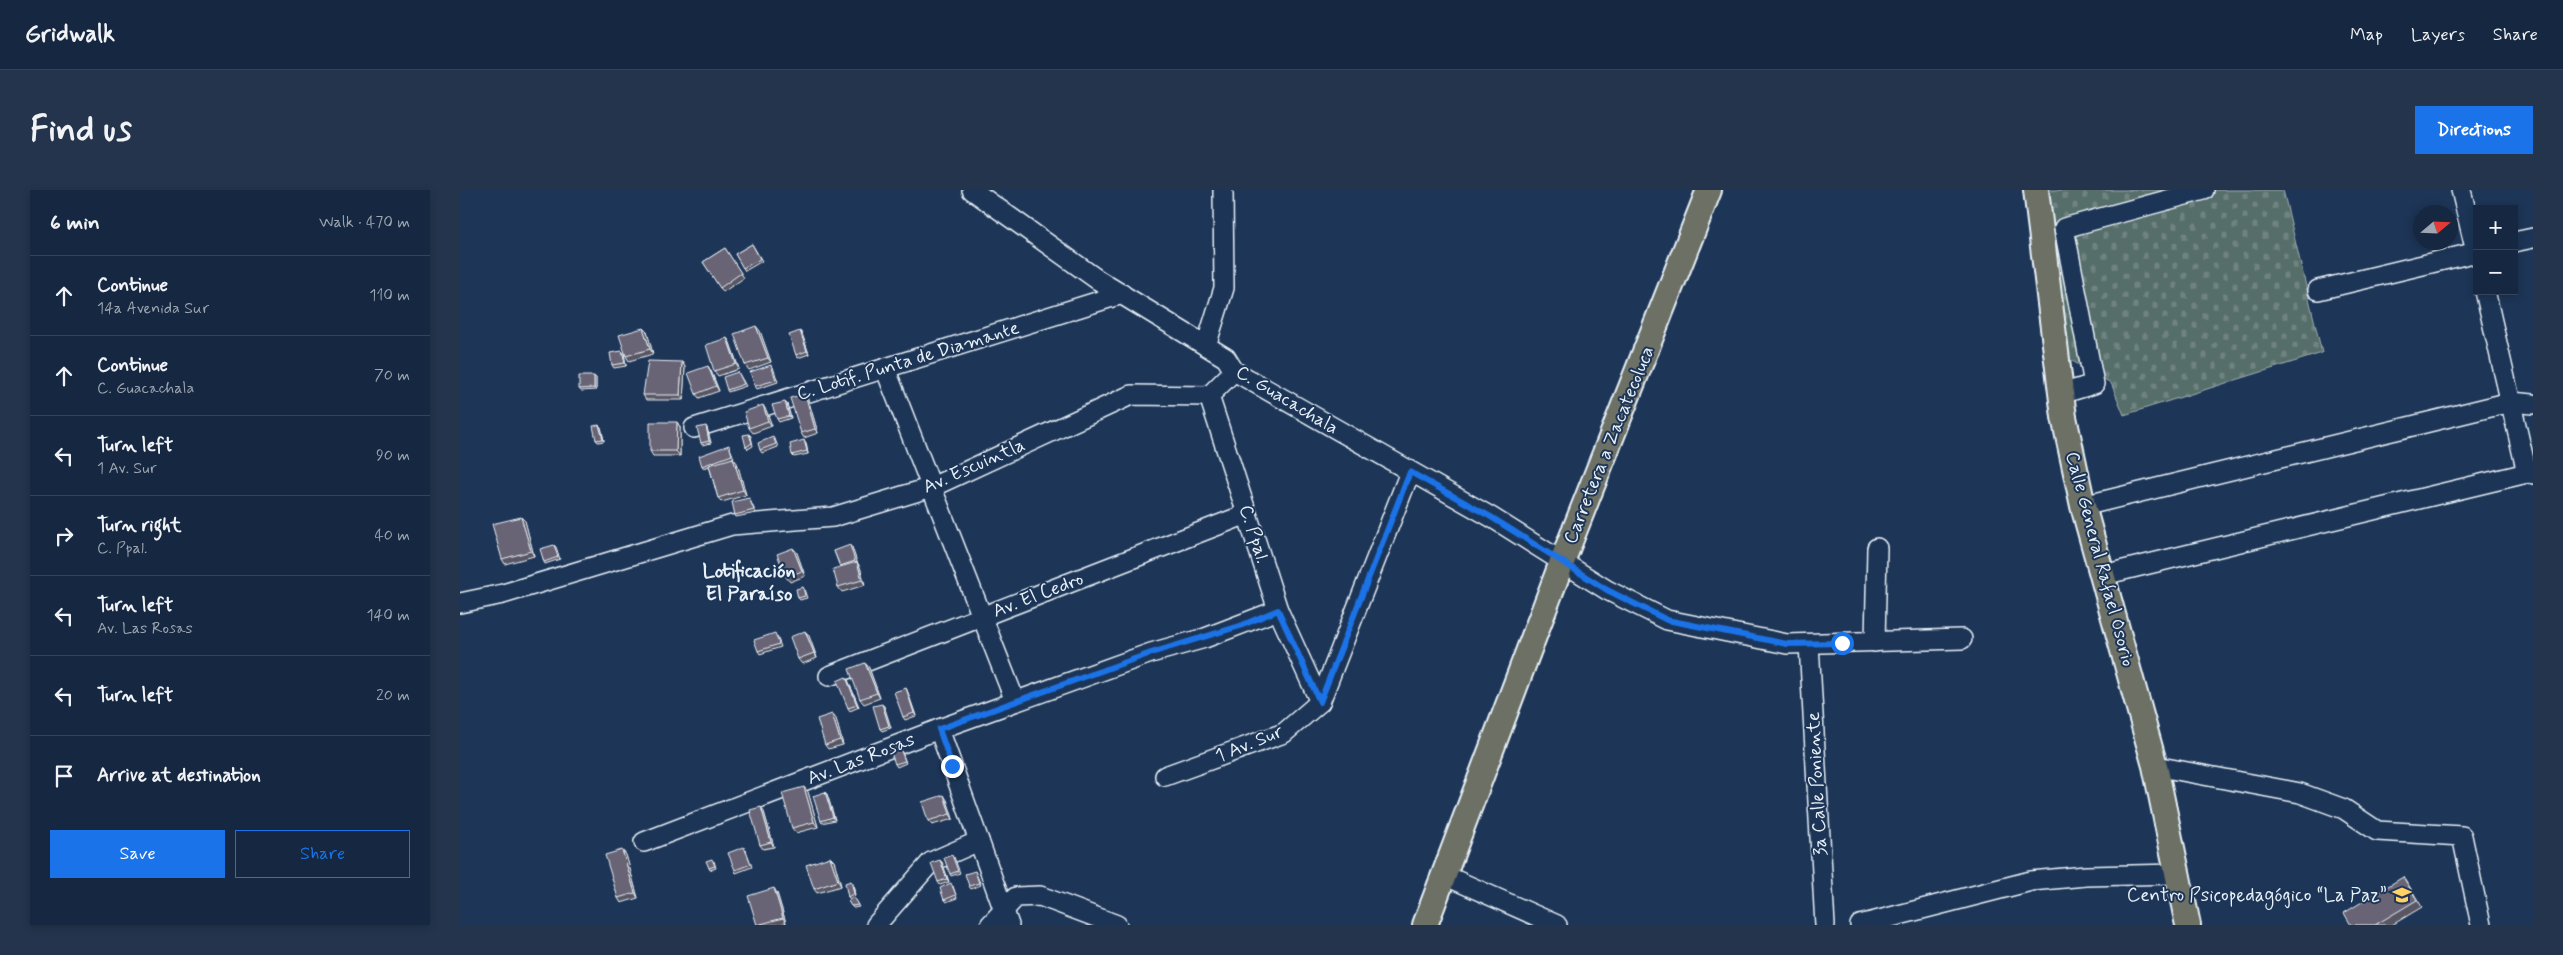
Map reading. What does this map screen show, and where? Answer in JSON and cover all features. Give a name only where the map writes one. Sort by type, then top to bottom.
[{"type":"main road","name":"Carretera a Zacatecoluca","points":[[1425,925],[1562,562],[1709,190]]},
{"type":"main road","name":"Calle General Rafael Osorio","points":[[2036,190],[2061,394],[2084,506],[2155,766],[2188,925]]},
{"type":"street","name":"C. Guacachala","points":[[972,190],[1122,294],[1226,358],[1234,371],[1491,517],[1607,590],[1667,620],[1787,644],[1962,639]]},
{"type":"street","points":[[1206,346],[1224,288],[1223,190]]},
{"type":"street","points":[[2061,394],[2094,384],[2064,228],[2204,190]]},
{"type":"street","points":[[2461,190],[2475,250]]},
{"type":"street","points":[[2518,241],[2533,238]]},
{"type":"street","points":[[2318,290],[2473,254]]},
{"type":"street","name":"C. Lotif. Punta de Diamante","points":[[694,428],[1122,294]]},
{"type":"street","points":[[2103,575],[2530,474],[2486,295]]},
{"type":"street","points":[[885,368],[1015,701]]},
{"type":"street","points":[[1209,396],[1234,371]]},
{"type":"street","name":"Av. Escuintla","points":[[460,603],[503,594],[732,525],[833,517],[932,487],[1131,395],[1209,396]]},
{"type":"street","name":"C. Ppal.","points":[[1209,396],[1278,610],[1320,702]]},
{"type":"street","points":[[2084,506],[2511,402],[2533,404]]},
{"type":"street","name":"1 Av. Sur","points":[[1165,776],[1284,734],[1320,702],[1410,472]]},
{"type":"street","name":"Av. El Cedro","points":[[829,676],[1247,514]]},
{"type":"street","points":[[1875,642],[1877,548]]},
{"type":"street","name":"Av. Las Rosas","points":[[644,842],[1015,701],[1151,653],[1205,638],[1278,610]]},
{"type":"street","name":"3a Calle Poniente","points":[[1809,644],[1825,925]]},
{"type":"street","points":[[939,729],[1007,918]]},
{"type":"street","points":[[2155,766],[2300,793],[2344,809],[2377,831],[2462,836],[2481,925]]},
{"type":"street","points":[[876,925],[931,862],[979,841]]},
{"type":"street","points":[[1860,925],[1962,901],[2031,881],[2086,876],[2177,874]]},
{"type":"street","points":[[1444,875],[1557,925]]},
{"type":"street","points":[[990,925],[1007,918],[1016,898],[1040,896],[1117,925]]},
{"type":"green space","points":[[2047,190],[2283,190],[2322,353],[2124,415],[2111,383],[2067,358]]},
{"type":"building","points":[[752,244],[760,259],[743,268],[735,254]]},
{"type":"building","points":[[725,248],[741,273],[720,288],[703,262]]},
{"type":"building","points":[[756,326],[768,358],[745,365],[734,334]]},
{"type":"building","points":[[643,328],[650,349],[626,356],[619,335]]},
{"type":"building","points":[[800,331],[807,351],[796,355],[789,335]]},
{"type":"building","points":[[727,338],[736,364],[714,371],[706,345]]},
{"type":"building","points":[[622,351],[625,363],[612,365],[610,353]]},
{"type":"building","points":[[648,361],[682,362],[680,395],[643,395]]},
{"type":"building","points":[[771,365],[776,380],[755,386],[750,372]]},
{"type":"building","points":[[708,366],[716,386],[696,394],[688,373]]},
{"type":"building","points":[[738,372],[744,384],[727,390],[723,377]]},
{"type":"building","points":[[579,376],[594,376],[594,388],[579,389]]},
{"type":"building","points":[[805,394],[815,429],[801,433],[790,398]]},
{"type":"building","points":[[785,402],[789,416],[777,419],[772,405]]},
{"type":"building","points":[[763,405],[768,421],[749,428],[744,412]]},
{"type":"building","points":[[650,422],[677,422],[676,451],[650,451]]},
{"type":"building","points":[[599,425],[603,439],[596,440],[593,426]]},
{"type":"building","points":[[706,426],[709,441],[701,443],[697,428]]},
{"type":"building","points":[[749,434],[752,443],[746,447],[743,435]]},
{"type":"building","points":[[773,437],[776,444],[760,450],[758,443]]},
{"type":"building","points":[[804,440],[807,451],[792,455],[790,444]]},
{"type":"building","points":[[729,445],[732,455],[702,466],[699,456]]},
{"type":"building","points":[[733,458],[743,490],[718,498],[709,465]]},
{"type":"building","points":[[749,498],[754,510],[735,515],[732,502]]},
{"type":"building","points":[[521,517],[531,551],[502,559],[492,524]]},
{"type":"building","points":[[554,545],[558,557],[544,562],[540,549]]},
{"type":"building","points":[[850,545],[855,561],[840,566],[834,551]]},
{"type":"building","points":[[793,548],[802,571],[786,577],[777,554]]},
{"type":"building","points":[[857,562],[862,580],[838,587],[833,569]]},
{"type":"building","points":[[803,587],[805,596],[798,598],[796,589]]},
{"type":"building","points":[[805,631],[814,653],[798,659],[790,637]]},
{"type":"building","points":[[775,633],[779,644],[758,651],[754,640]]},
{"type":"building","points":[[865,663],[877,693],[860,699],[849,669]]},
{"type":"building","points":[[846,677],[857,705],[848,708],[837,681]]},
{"type":"building","points":[[906,688],[914,713],[903,717],[894,692]]},
{"type":"building","points":[[882,704],[889,726],[880,729],[873,706]]},
{"type":"building","points":[[832,714],[840,740],[825,745],[817,719]]},
{"type":"building","points":[[899,746],[905,761],[895,764],[890,750]]},
{"type":"building","points":[[804,787],[814,822],[792,828],[782,793]]},
{"type":"building","points":[[825,792],[833,817],[821,821],[813,796]]},
{"type":"building","points":[[944,795],[950,814],[928,821],[922,802]]},
{"type":"building","points":[[761,807],[771,842],[760,845],[750,810]]},
{"type":"building","points":[[744,847],[751,864],[735,870],[728,853]]},
{"type":"building","points":[[622,850],[635,893],[618,898],[605,855]]},
{"type":"building","points":[[952,855],[958,871],[950,874],[944,858]]},
{"type":"building","points":[[830,857],[838,881],[814,889],[806,865]]},
{"type":"building","points":[[712,859],[715,866],[709,868],[706,861]]},
{"type":"building","points":[[940,860],[947,879],[938,882],[931,863]]},
{"type":"building","points":[[975,871],[979,883],[969,886],[965,874]]},
{"type":"building","name":"Centro Psicopedagógico “La Paz”","points":[[2403,877],[2417,900],[2375,925],[2351,925],[2344,913]]},
{"type":"building","points":[[851,881],[854,893],[848,897],[845,883]]},
{"type":"building","points":[[951,883],[956,895],[944,900],[940,888]]},
{"type":"building","points":[[774,888],[783,918],[757,925],[748,896]]},
{"type":"building","points":[[853,897],[858,905],[851,906],[848,901]]},
{"type":"place","name":"Centro Psicopedagógico “La Paz”","points":[[2402,895]]},
{"type":"district","name":"Lotificación El Paraíso","points":[[749,582]]},
{"type":"route","points":[[952,766],[939,729],[1151,653],[1205,638],[1258,620],[1278,610],[1320,702],[1410,472],[1491,517],[1607,590],[1667,620],[1787,644],[1842,643]]}]
